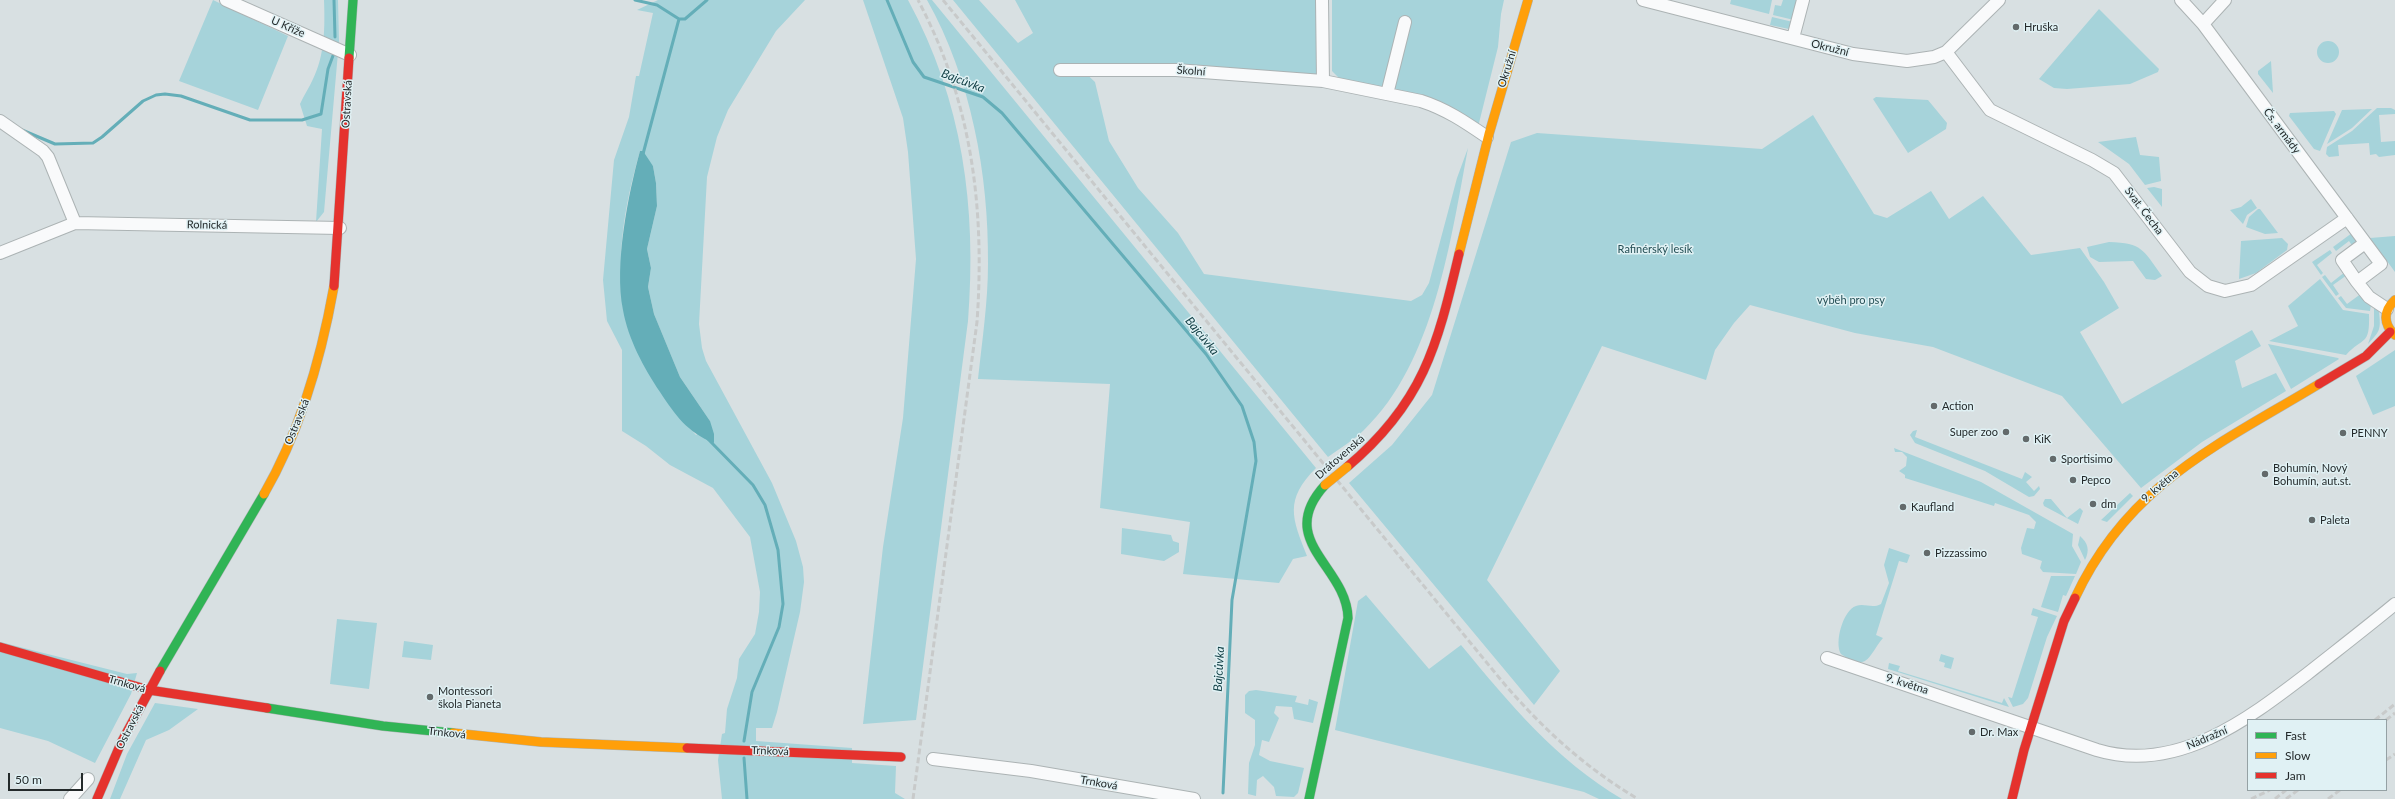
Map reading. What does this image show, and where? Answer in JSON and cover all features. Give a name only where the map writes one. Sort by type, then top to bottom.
[{"type":"street","name":"U Kříže","points":[[226,0],[350,55]]},
{"type":"street","name":"Ostravská","points":[[97,799],[121,743],[149,690],[257,507],[298,422],[315,373],[328,319],[336,273],[353,0]]},
{"type":"street","points":[[1322,0],[1323,81]]},
{"type":"street","name":"Okružní","points":[[1487,137],[1528,0]]},
{"type":"street","name":"Okružní","points":[[1643,0],[1853,54],[1895,61],[1921,60],[1946,52],[1998,0]]},
{"type":"street","points":[[1793,38],[1803,0]]},
{"type":"street","name":"Čs. armády","points":[[2181,0],[2203,24],[2381,264],[2357,282]]},
{"type":"street","points":[[2203,24],[2224,0]]},
{"type":"street","points":[[1387,94],[1406,22]]},
{"type":"street","name":"Svat. Čecha","points":[[1946,52],[1990,110],[2092,160],[2114,173],[2190,272],[2208,286],[2225,291],[2251,285],[2347,218]]},
{"type":"street","name":"Školní","points":[[1060,70],[1176,70],[1323,81],[1421,101],[1448,111],[1487,137]]},
{"type":"street","points":[[0,121],[48,156],[75,222]]},
{"type":"street","name":"Drátovenská","points":[[1309,799],[1348,618],[1348,604],[1342,589],[1314,548],[1307,527],[1310,504],[1325,486],[1389,427],[1411,397],[1425,370],[1437,334],[1487,137]]},
{"type":"street","name":"Rolnická","points":[[0,253],[75,222],[340,228]]},
{"type":"street","points":[[2365,243],[2342,260],[2369,297],[2387,309]]},
{"type":"street","points":[[2393,334],[2385,321],[2387,309],[2395,300]]},
{"type":"street","name":"9. května","points":[[2012,799],[2031,727],[2072,601],[2100,551],[2126,517],[2158,486],[2197,457],[2366,356],[2393,334]]},
{"type":"street","name":"Nádražní","points":[[2031,727],[2122,757],[2156,755],[2188,747],[2222,733],[2269,703],[2395,604]]},
{"type":"street","name":"Trnková","points":[[0,647],[149,690],[383,726],[541,742],[902,756]]},
{"type":"street","name":"9. května","points":[[1827,658],[2031,727]]},
{"type":"street","name":"Trnková","points":[[933,759],[1031,772],[1194,799]]},
{"type":"street","points":[[70,799],[88,779]]},
{"type":"green space","points":[[213,0],[288,36],[258,110],[179,81]]},
{"type":"green space","points":[[324,0],[338,0],[339,41],[324,212],[316,222],[322,129],[307,126],[300,104],[313,79],[320,60],[324,30]]},
{"type":"green space","points":[[658,0],[805,0],[776,31],[728,110],[717,137],[707,177],[699,324],[702,348],[706,361],[772,483],[796,541],[803,567],[804,582],[800,612],[777,712],[772,728],[756,728],[756,741],[852,748],[852,763],[896,766],[895,793],[905,799],[722,799],[718,760],[722,734],[725,733],[727,709],[737,678],[739,659],[755,634],[759,612],[760,592],[750,537],[713,488],[670,465],[646,446],[622,431],[622,350],[607,321],[603,280],[614,160],[629,117],[636,76],[639,76],[653,13],[637,10]],"holes":[[[640,151],[653,166],[656,183],[657,206],[647,249],[651,268],[648,287],[654,314],[680,377],[710,421],[696,435],[668,402],[647,369],[633,336],[624,302],[621,268],[623,231],[629,193]]]},
{"type":"green space","points":[[863,0],[908,0],[927,38],[942,77],[954,116],[962,156],[970,237],[970,279],[968,321],[916,720],[863,724],[883,547],[903,418],[916,259],[908,152],[903,118]]},
{"type":"green space","points":[[927,0],[932,0],[1316,468],[1306,479],[1295,500],[1295,520],[1307,556],[1293,559],[1279,583],[1183,574],[1190,522],[1100,508],[1110,384],[978,379],[988,278],[985,196],[981,162],[966,94],[942,30]]},
{"type":"green space","points":[[953,0],[979,0],[1018,43],[1033,33],[1015,0],[1316,0],[1318,76],[1079,67],[1095,82],[1109,141],[1138,188],[1178,233],[1204,274],[1411,301],[1422,295],[1429,283],[1457,178],[1468,148],[1446,260],[1436,298],[1423,335],[1407,370],[1388,402],[1364,430],[1328,457]]},
{"type":"green space","points":[[1332,0],[1504,0],[1501,14],[1498,47],[1478,127],[1458,111],[1423,96],[1342,81],[1332,71]]},
{"type":"green space","points":[[1731,0],[1772,0],[1769,14],[1730,4]]},
{"type":"green space","points":[[1783,0],[1799,0],[1794,20],[1773,15],[1775,5],[1781,6]]},
{"type":"green space","points":[[2099,9],[2159,69],[2158,72],[2130,84],[2067,89],[2054,88],[2039,79]]},
{"type":"green space","points":[[1772,17],[1793,22],[1789,29],[1770,25]]},
{"type":"green space","points":[[2328,41],[2336,44],[2339,52],[2336,60],[2328,63],[2320,60],[2317,52],[2320,44]]},
{"type":"green space","points":[[2271,61],[2273,93],[2258,74],[2258,71]]},
{"type":"green space","points":[[1876,97],[1928,100],[1947,123],[1946,129],[1908,153],[1873,99]]},
{"type":"green space","points":[[2377,108],[2391,108],[2395,110],[2395,114],[2379,115],[2381,142],[2395,141],[2395,155],[2379,157],[2376,154],[2370,155],[2369,143],[2338,145],[2339,156],[2329,157],[2326,154],[2327,147],[2352,131]]},
{"type":"green space","points":[[2372,109],[2352,128],[2327,144],[2342,110]]},
{"type":"green space","points":[[2334,111],[2336,114],[2320,151],[2314,149],[2289,116],[2290,113]]},
{"type":"green space","name":"Rafinérský lesík","points":[[1813,115],[1874,214],[1887,218],[1931,191],[1949,219],[1983,196],[2031,255],[2080,248],[2104,282],[2119,308],[2080,332],[2122,404],[2252,330],[2261,346],[2235,361],[2242,388],[2276,373],[2286,391],[2202,442],[2141,488],[2062,396],[1933,347],[1855,333],[1750,305],[1734,323],[1715,350],[1706,380],[1602,346],[1487,580],[1560,671],[1534,705],[1349,483],[1392,445],[1432,395],[1511,142],[1537,133],[1762,149]]},
{"type":"green space","points":[[2136,137],[2140,155],[2159,157],[2161,181],[2145,185],[2129,164],[2098,142]]},
{"type":"green space","points":[[2154,187],[2162,189],[2162,207],[2147,188]]},
{"type":"green space","points":[[2251,199],[2257,208],[2247,215],[2243,224],[2230,210],[2241,207]]},
{"type":"green space","points":[[2260,209],[2278,233],[2265,234],[2246,227],[2249,217]]},
{"type":"green space","points":[[2352,233],[2357,240],[2353,247],[2349,241],[2336,251],[2333,247]]},
{"type":"green space","points":[[2395,236],[2395,272],[2370,238]]},
{"type":"green space","points":[[2282,238],[2288,244],[2287,250],[2256,273],[2239,279],[2241,241]]},
{"type":"green space","points":[[2109,242],[2136,246],[2146,254],[2162,276],[2155,280],[2146,279],[2133,261],[2099,262],[2090,257],[2087,247]]},
{"type":"green space","points":[[2330,250],[2332,253],[2317,265],[2323,273],[2321,275],[2312,262]]},
{"type":"green space","points":[[2345,272],[2347,275],[2333,285],[2339,294],[2336,296],[2322,277],[2325,275],[2331,283]]},
{"type":"green space","points":[[2320,279],[2343,310],[2369,314],[2367,336],[2346,355],[2269,341],[2298,326],[2288,306]]},
{"type":"green space","points":[[2362,293],[2371,305],[2370,311],[2346,308],[2338,298],[2341,296],[2347,304]]},
{"type":"green space","points":[[2374,308],[2379,312],[2380,327],[2368,344],[2374,326]]},
{"type":"green space","points":[[2268,344],[2338,358],[2339,359],[2291,389]]},
{"type":"green space","points":[[2395,350],[2395,406],[2373,415],[2356,376]]},
{"type":"green space","points":[[1917,430],[1915,437],[2022,479],[2025,472],[2032,477],[2026,482],[2034,491],[2039,486],[2040,489],[2034,496],[2029,497],[1985,471],[1915,443],[1910,435],[1913,431]]},
{"type":"green space","points":[[1894,448],[1981,482],[2073,534],[2072,546],[2081,562],[2076,574],[2043,572],[2040,568],[2042,561],[2022,554],[2021,548],[2027,528],[2034,529],[2036,522],[2029,515],[1995,503],[1994,506],[1905,478],[1905,475],[1899,471],[1906,466],[1907,457],[1902,452],[1895,452]]},
{"type":"green space","points":[[2130,493],[2133,496],[2107,522],[2101,520]]},
{"type":"green space","points":[[2045,499],[2051,499],[2067,518],[2080,508],[2083,511],[2078,524],[2044,506],[2043,503]]},
{"type":"green space","points":[[1122,528],[1171,535],[1173,541],[1179,543],[1179,552],[1164,561],[1121,554]]},
{"type":"green space","points":[[2080,536],[2085,541],[2088,550],[2085,560],[2078,545]]},
{"type":"green space","points":[[1889,548],[1910,555],[1907,563],[1899,561],[1876,635],[1883,638],[1866,660],[1857,662],[1850,660],[1841,654],[1839,649],[1839,635],[1841,627],[1847,614],[1856,606],[1875,606],[1881,604],[1889,583],[1884,565]]},
{"type":"green space","points":[[2051,576],[2075,576],[2066,596],[2063,595],[2058,612],[2041,607]]},
{"type":"green space","points":[[1366,595],[1429,669],[1461,645],[1497,688],[1535,729],[1576,767],[1598,784],[1622,799],[1599,799],[1584,792],[1335,730],[1358,601]]},
{"type":"green space","points":[[2033,608],[2057,616],[2047,637],[2028,698],[2023,704],[2013,707],[2008,697],[2012,698],[2038,617],[2031,615]]},
{"type":"green space","points":[[337,619],[377,623],[369,689],[330,684]]},
{"type":"green space","points":[[404,641],[433,645],[431,660],[402,657]]},
{"type":"green space","points":[[0,642],[127,674],[137,673],[131,694],[95,763],[48,741],[0,728]]},
{"type":"green space","points":[[1941,654],[1954,658],[1951,669],[1944,667],[1945,663],[1939,661]]},
{"type":"green space","points":[[1889,663],[1900,666],[1898,671],[2002,703],[2004,698],[2009,707],[1888,669]]},
{"type":"green space","points":[[1256,690],[1297,696],[1295,702],[1308,705],[1309,699],[1318,702],[1313,723],[1294,719],[1292,707],[1276,706],[1274,713],[1279,718],[1269,742],[1262,740],[1259,755],[1270,761],[1304,768],[1298,793],[1294,797],[1276,796],[1274,787],[1263,776],[1257,780],[1256,796],[1248,794],[1249,763],[1255,745],[1255,720],[1245,713],[1245,695],[1249,691]]},
{"type":"green space","points":[[155,703],[198,709],[169,730],[146,740],[120,799],[110,799],[127,754]]},
{"type":"shaded area","points":[[640,151],[643,151],[653,166],[656,183],[657,206],[647,249],[651,268],[648,287],[654,314],[680,377],[710,421],[714,434],[714,443],[696,434],[671,409],[643,363],[625,321],[621,292],[621,252],[627,209]]},
{"type":"waterway","points":[[334,0],[335,37]]},
{"type":"waterway","name":"Bajcůvka","points":[[635,0],[657,5],[679,19],[685,19],[707,0]]},
{"type":"waterway","name":"Bajcůvka","points":[[887,0],[913,62],[924,77],[983,97],[1002,113],[1206,354],[1242,406],[1254,442],[1256,461],[1232,600],[1223,793]]},
{"type":"waterway","points":[[643,154],[679,19]]},
{"type":"waterway","points":[[22,130],[55,144],[93,143],[143,101],[156,95],[165,94],[181,96],[250,120],[302,120],[321,114],[328,69],[334,53]]},
{"type":"waterway","points":[[708,439],[753,485],[765,505],[778,550],[783,604],[779,627],[752,692],[744,741]]},
{"type":"waterway","points":[[744,758],[747,799]]},
{"type":"railway","points":[[913,799],[977,322],[979,280],[979,238],[976,197],[971,156],[963,117],[951,77],[936,38],[918,0]]},
{"type":"railway","points":[[943,0],[1501,680],[1532,714],[1581,760],[1599,774],[1638,799]]},
{"type":"railway","points":[[2376,719],[2395,704]]},
{"type":"railway","points":[[2387,719],[2395,713]]},
{"type":"railway","points":[[2387,759],[2395,754]]},
{"type":"railway","points":[[2251,799],[2268,791]]},
{"type":"railway","points":[[2275,799],[2285,791]]},
{"type":"railway","points":[[2286,799],[2297,791]]},
{"type":"railway","points":[[2328,799],[2339,791]]},
{"type":"traffic: fast","points":[[349,58],[353,0]]},
{"type":"traffic: fast","points":[[1309,799],[1348,618],[1345,600],[1337,583],[1317,553],[1310,538],[1307,522],[1311,505],[1325,485]]},
{"type":"traffic: fast","points":[[160,671],[264,494]]},
{"type":"traffic: fast","points":[[267,708],[383,726],[453,733]]},
{"type":"traffic: slow","points":[[1459,254],[1489,134],[1528,0]]},
{"type":"traffic: slow","points":[[264,494],[289,445],[308,393],[323,340],[334,286]]},
{"type":"traffic: slow","points":[[2395,300],[2388,309],[2386,318],[2388,326],[2395,335]]},
{"type":"traffic: slow","points":[[2075,598],[2097,559],[2121,525],[2149,496],[2179,471],[2211,448],[2319,384]]},
{"type":"traffic: slow","points":[[1325,485],[1347,467]]},
{"type":"traffic: slow","points":[[453,733],[541,742],[687,748]]},
{"type":"traffic: jam","points":[[334,286],[349,58]]},
{"type":"traffic: jam","points":[[1347,467],[1373,443],[1393,420],[1410,396],[1434,345],[1443,318],[1459,254]]},
{"type":"traffic: jam","points":[[2319,384],[2366,356],[2390,332]]},
{"type":"traffic: jam","points":[[2012,799],[2024,750],[2064,621],[2075,598]]},
{"type":"traffic: jam","points":[[0,647],[149,690],[267,708]]},
{"type":"traffic: jam","points":[[97,799],[121,743],[160,671]]},
{"type":"traffic: jam","points":[[687,748],[901,757]]},
{"type":"place","name":"Hruška","points":[[2016,27]]},
{"type":"place","name":"Action","points":[[1934,406]]},
{"type":"place","name":"Super zoo","points":[[2006,432]]},
{"type":"place","name":"PENNY","points":[[2343,433]]},
{"type":"place","name":"KiK","points":[[2026,439]]},
{"type":"place","name":"Sportisimo","points":[[2053,459]]},
{"type":"place","name":"Bohumín, Nový Bohumín, aut.st.","points":[[2265,474]]},
{"type":"place","name":"Pepco","points":[[2073,480]]},
{"type":"place","name":"dm","points":[[2093,504]]},
{"type":"place","name":"Kaufland","points":[[1903,507]]},
{"type":"place","name":"Paleta","points":[[2312,520]]},
{"type":"place","name":"Pizzassimo","points":[[1927,553]]},
{"type":"place","name":"Montessori škola Pianeta","points":[[430,697]]},
{"type":"place","name":"Dr. Max","points":[[1972,732]]},
{"type":"park label","name":"výběh pro psy","points":[[1851,300]]}]
